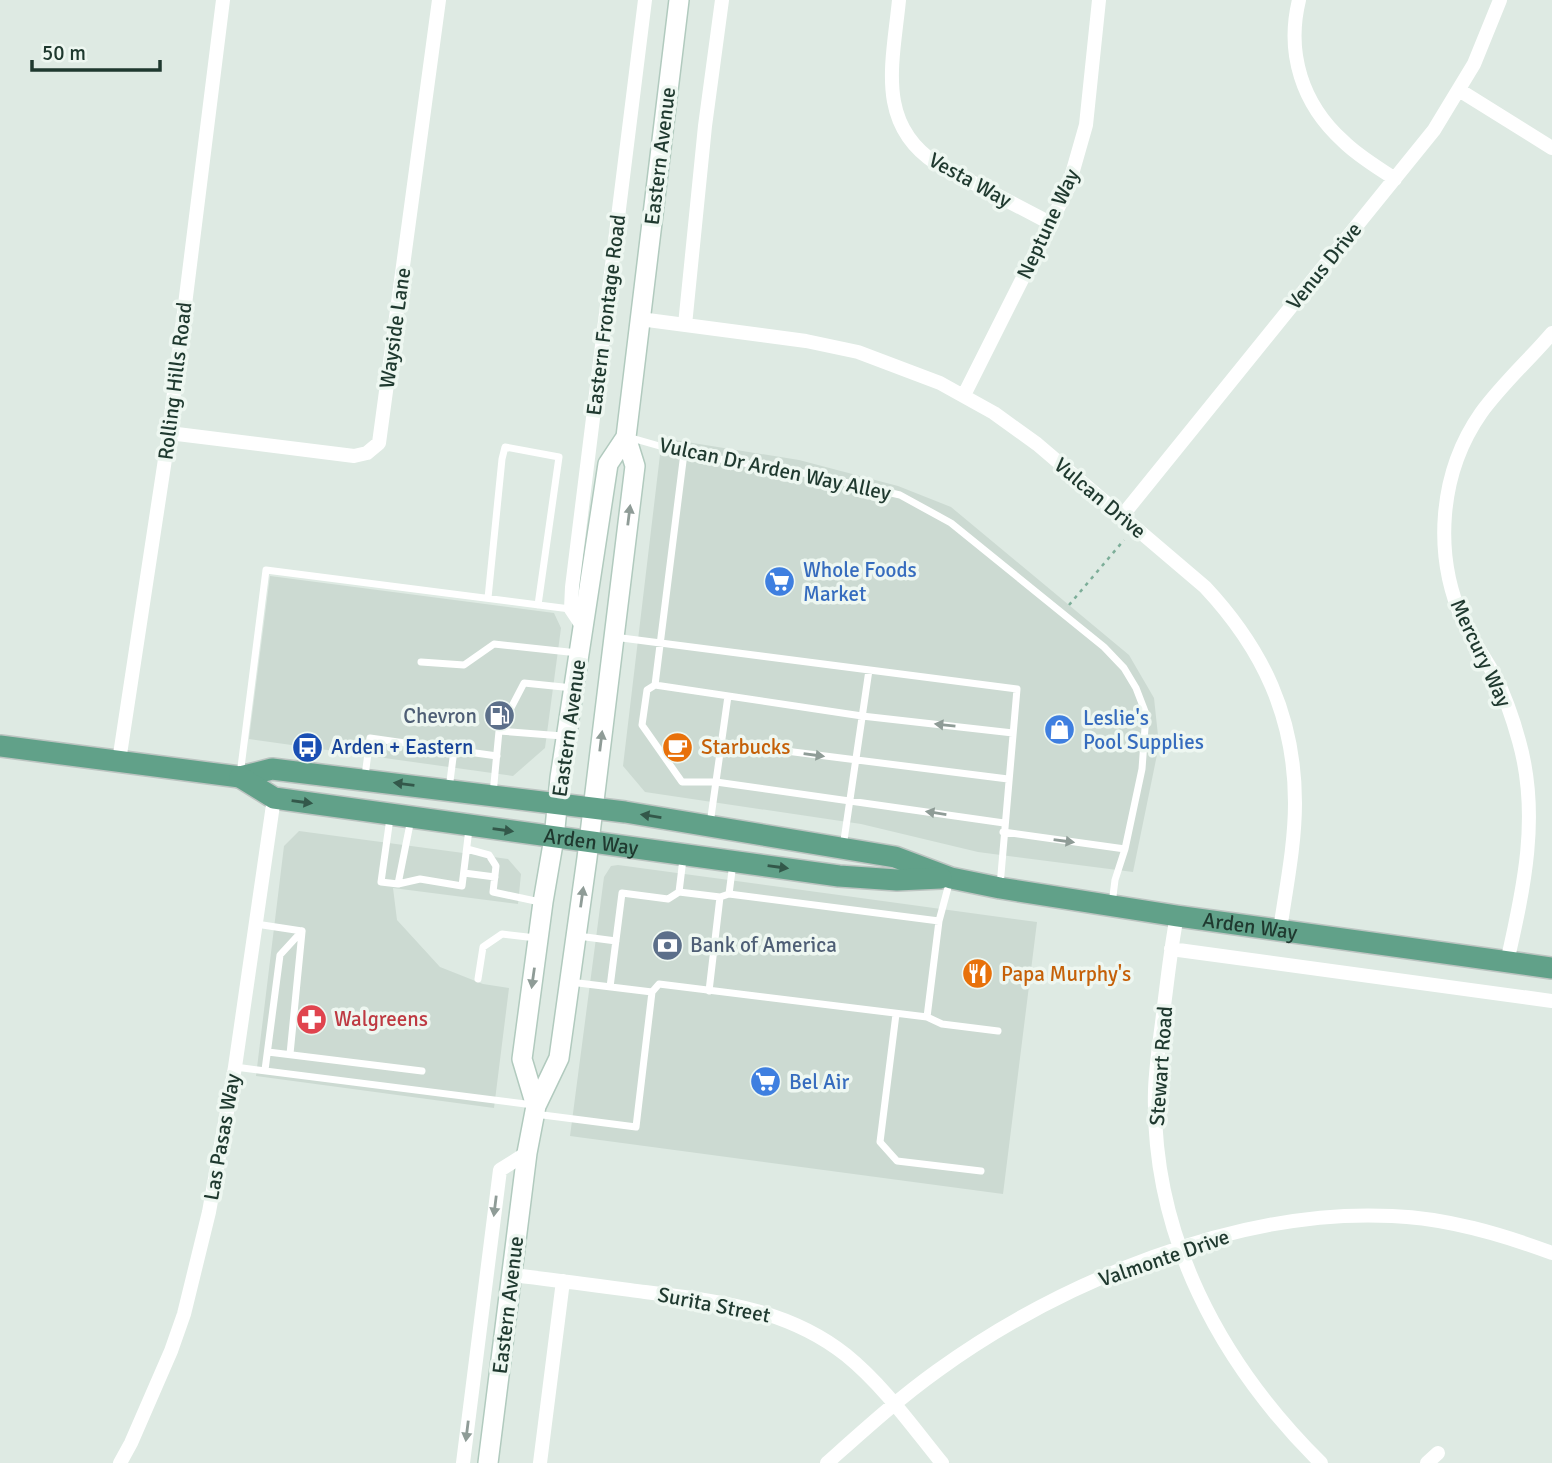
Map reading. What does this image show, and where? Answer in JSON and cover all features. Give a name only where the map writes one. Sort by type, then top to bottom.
[{"type":"main road","name":"Eastern Avenue","points":[[488,1463],[527,1153],[535,1110],[559,1058],[589,842],[635,466],[626,436],[678,0]]},
{"type":"main road","name":"Eastern Avenue","points":[[535,1110],[523,1059],[543,902],[608,464],[626,436]]},
{"type":"main road","name":"Arden Way","points":[[0,746],[240,777],[272,769],[593,808],[895,857],[951,878],[1000,888],[1177,916],[1552,968]]},
{"type":"main road","name":"Arden Way","points":[[240,777],[274,797],[554,838],[839,876],[897,880],[951,878]]},
{"type":"street","name":"Rolling Hills Road","points":[[119,761],[169,433],[223,0]]},
{"type":"street","name":"Wayside Lane","points":[[169,433],[354,456],[367,453],[379,443],[439,0]]},
{"type":"street","name":"Eastern Frontage Road","points":[[571,610],[645,0]]},
{"type":"street","points":[[685,325],[705,126],[722,0]]},
{"type":"street","name":"Vesta Way","points":[[900,0],[891,96],[897,119],[909,140],[937,164],[1052,224]]},
{"type":"street","name":"Neptune Way","points":[[964,395],[1068,188],[1086,125],[1099,0]]},
{"type":"street","points":[[1299,0],[1294,20],[1294,45],[1298,70],[1308,96],[1342,141],[1395,179]]},
{"type":"street","name":"Venus Drive","points":[[1122,516],[1434,130],[1459,90],[1488,33],[1500,0]]},
{"type":"street","points":[[1459,90],[1552,148]]},
{"type":"street","name":"Vulcan Drive","points":[[640,318],[806,341],[858,352],[908,369],[964,395],[1037,444],[1205,587],[1226,609],[1252,646],[1273,686],[1289,739],[1295,804],[1280,930]]},
{"type":"street","name":"Mercury Way","points":[[1507,961],[1526,878],[1530,844],[1527,776],[1520,742],[1509,710],[1453,595],[1446,566],[1444,522],[1450,479],[1466,438],[1499,390],[1552,333]]},
{"type":"street","points":[[571,610],[583,627]]},
{"type":"street","name":"Las Pasas Way","points":[[120,1463],[171,1351],[184,1314],[209,1212],[235,1068],[274,797]]},
{"type":"street","name":"Stewart Road","points":[[1177,916],[1155,1092],[1160,1171],[1170,1218],[1179,1249],[1214,1328],[1272,1411],[1321,1463]]},
{"type":"street","points":[[1171,949],[1552,1001]]},
{"type":"street","points":[[463,1463],[500,1170],[527,1153]]},
{"type":"street","name":"Valmonte Drive","points":[[827,1463],[894,1404],[979,1343],[1036,1310],[1124,1269],[1179,1249],[1279,1222],[1362,1215],[1445,1222],[1493,1233],[1552,1253]]},
{"type":"street","name":"Surita Street","points":[[512,1275],[719,1302],[774,1315],[845,1354],[894,1404],[942,1463]]},
{"type":"street","points":[[540,1463],[563,1281]]},
{"type":"street","points":[[1427,1463],[1438,1453]]},
{"type":"lane","name":"Vulcan Dr Arden Way Alley","points":[[626,436],[684,453],[809,474],[900,495],[951,523],[1104,647],[1124,668],[1146,713],[1142,769],[1125,849],[1115,880],[1112,904]]},
{"type":"lane","points":[[488,598],[505,447],[559,457],[538,605]]},
{"type":"lane","points":[[654,685],[684,453]]},
{"type":"lane","points":[[240,777],[266,570],[571,610]]},
{"type":"lane","points":[[614,637],[1017,689],[1000,888]]},
{"type":"lane","points":[[421,662],[464,665],[494,644],[579,653]]},
{"type":"lane","points":[[843,848],[869,670]]},
{"type":"lane","points":[[493,796],[499,731],[524,683],[574,688]]},
{"type":"lane","points":[[1004,823],[716,782],[682,782],[642,725],[647,690],[654,685],[862,716],[1013,733]]},
{"type":"lane","points":[[709,826],[728,696]]},
{"type":"lane","points":[[499,731],[567,736]]},
{"type":"lane","points":[[365,779],[370,738],[498,756]]},
{"type":"lane","points":[[722,743],[1008,779]]},
{"type":"lane","points":[[449,790],[454,750]]},
{"type":"lane","points":[[390,814],[381,882],[398,884],[420,879],[462,886],[470,825]]},
{"type":"lane","points":[[398,884],[411,817]]},
{"type":"lane","points":[[1003,832],[1125,849]]},
{"type":"lane","points":[[467,849],[489,855],[496,866],[493,892],[543,902]]},
{"type":"lane","points":[[679,892],[684,855]]},
{"type":"lane","points":[[729,894],[733,861]]},
{"type":"lane","points":[[464,873],[495,877]]},
{"type":"lane","points":[[927,1017],[939,921],[951,878]]},
{"type":"lane","points":[[610,987],[622,893],[668,899],[679,892],[720,897],[729,894],[939,921]]},
{"type":"lane","points":[[709,990],[720,897]]},
{"type":"lane","points":[[255,924],[302,931]]},
{"type":"lane","points":[[265,1070],[280,955],[302,931]]},
{"type":"lane","points":[[289,1054],[302,931]]},
{"type":"lane","points":[[478,979],[483,947],[502,934],[539,939]]},
{"type":"lane","points":[[576,936],[616,941]]},
{"type":"lane","points":[[570,982],[652,992]]},
{"type":"lane","points":[[235,1068],[265,1070],[636,1127],[652,992],[659,984],[927,1017],[942,1024],[998,1031]]},
{"type":"lane","points":[[896,1014],[880,1142],[897,1161],[981,1171]]},
{"type":"lane","points":[[268,1052],[422,1071]]},
{"type":"path","points":[[1063,612],[1135,527]]},
{"type":"shaded area","points":[[662,438],[799,460],[898,486],[951,507],[1129,655],[1154,698],[1159,745],[1133,872],[978,852],[861,824],[645,792],[623,766]]},
{"type":"shaded area","points":[[270,576],[554,613],[561,628],[545,748],[513,776],[249,739]]},
{"type":"shaded area","points":[[299,831],[508,859],[521,874],[518,904],[393,888],[397,920],[440,967],[483,984],[509,988],[494,1108],[256,1076],[284,846]]},
{"type":"shaded area","points":[[611,866],[1037,922],[1003,1194],[570,1136],[604,877]]},
{"type":"place","name":"Whole Foods Market","points":[[780,582]]},
{"type":"place","name":"Chevron","points":[[500,716]]},
{"type":"place","name":"Leslie's Pool Supplies","points":[[1060,730]]},
{"type":"place","name":"Arden + Eastern","points":[[308,747]]},
{"type":"place","name":"Starbucks","points":[[678,747]]},
{"type":"place","name":"Bank of America","points":[[667,945]]},
{"type":"place","name":"Papa Murphy's","points":[[978,974]]},
{"type":"place","name":"Walgreens","points":[[311,1019]]},
{"type":"place","name":"Bel Air","points":[[766,1082]]}]
